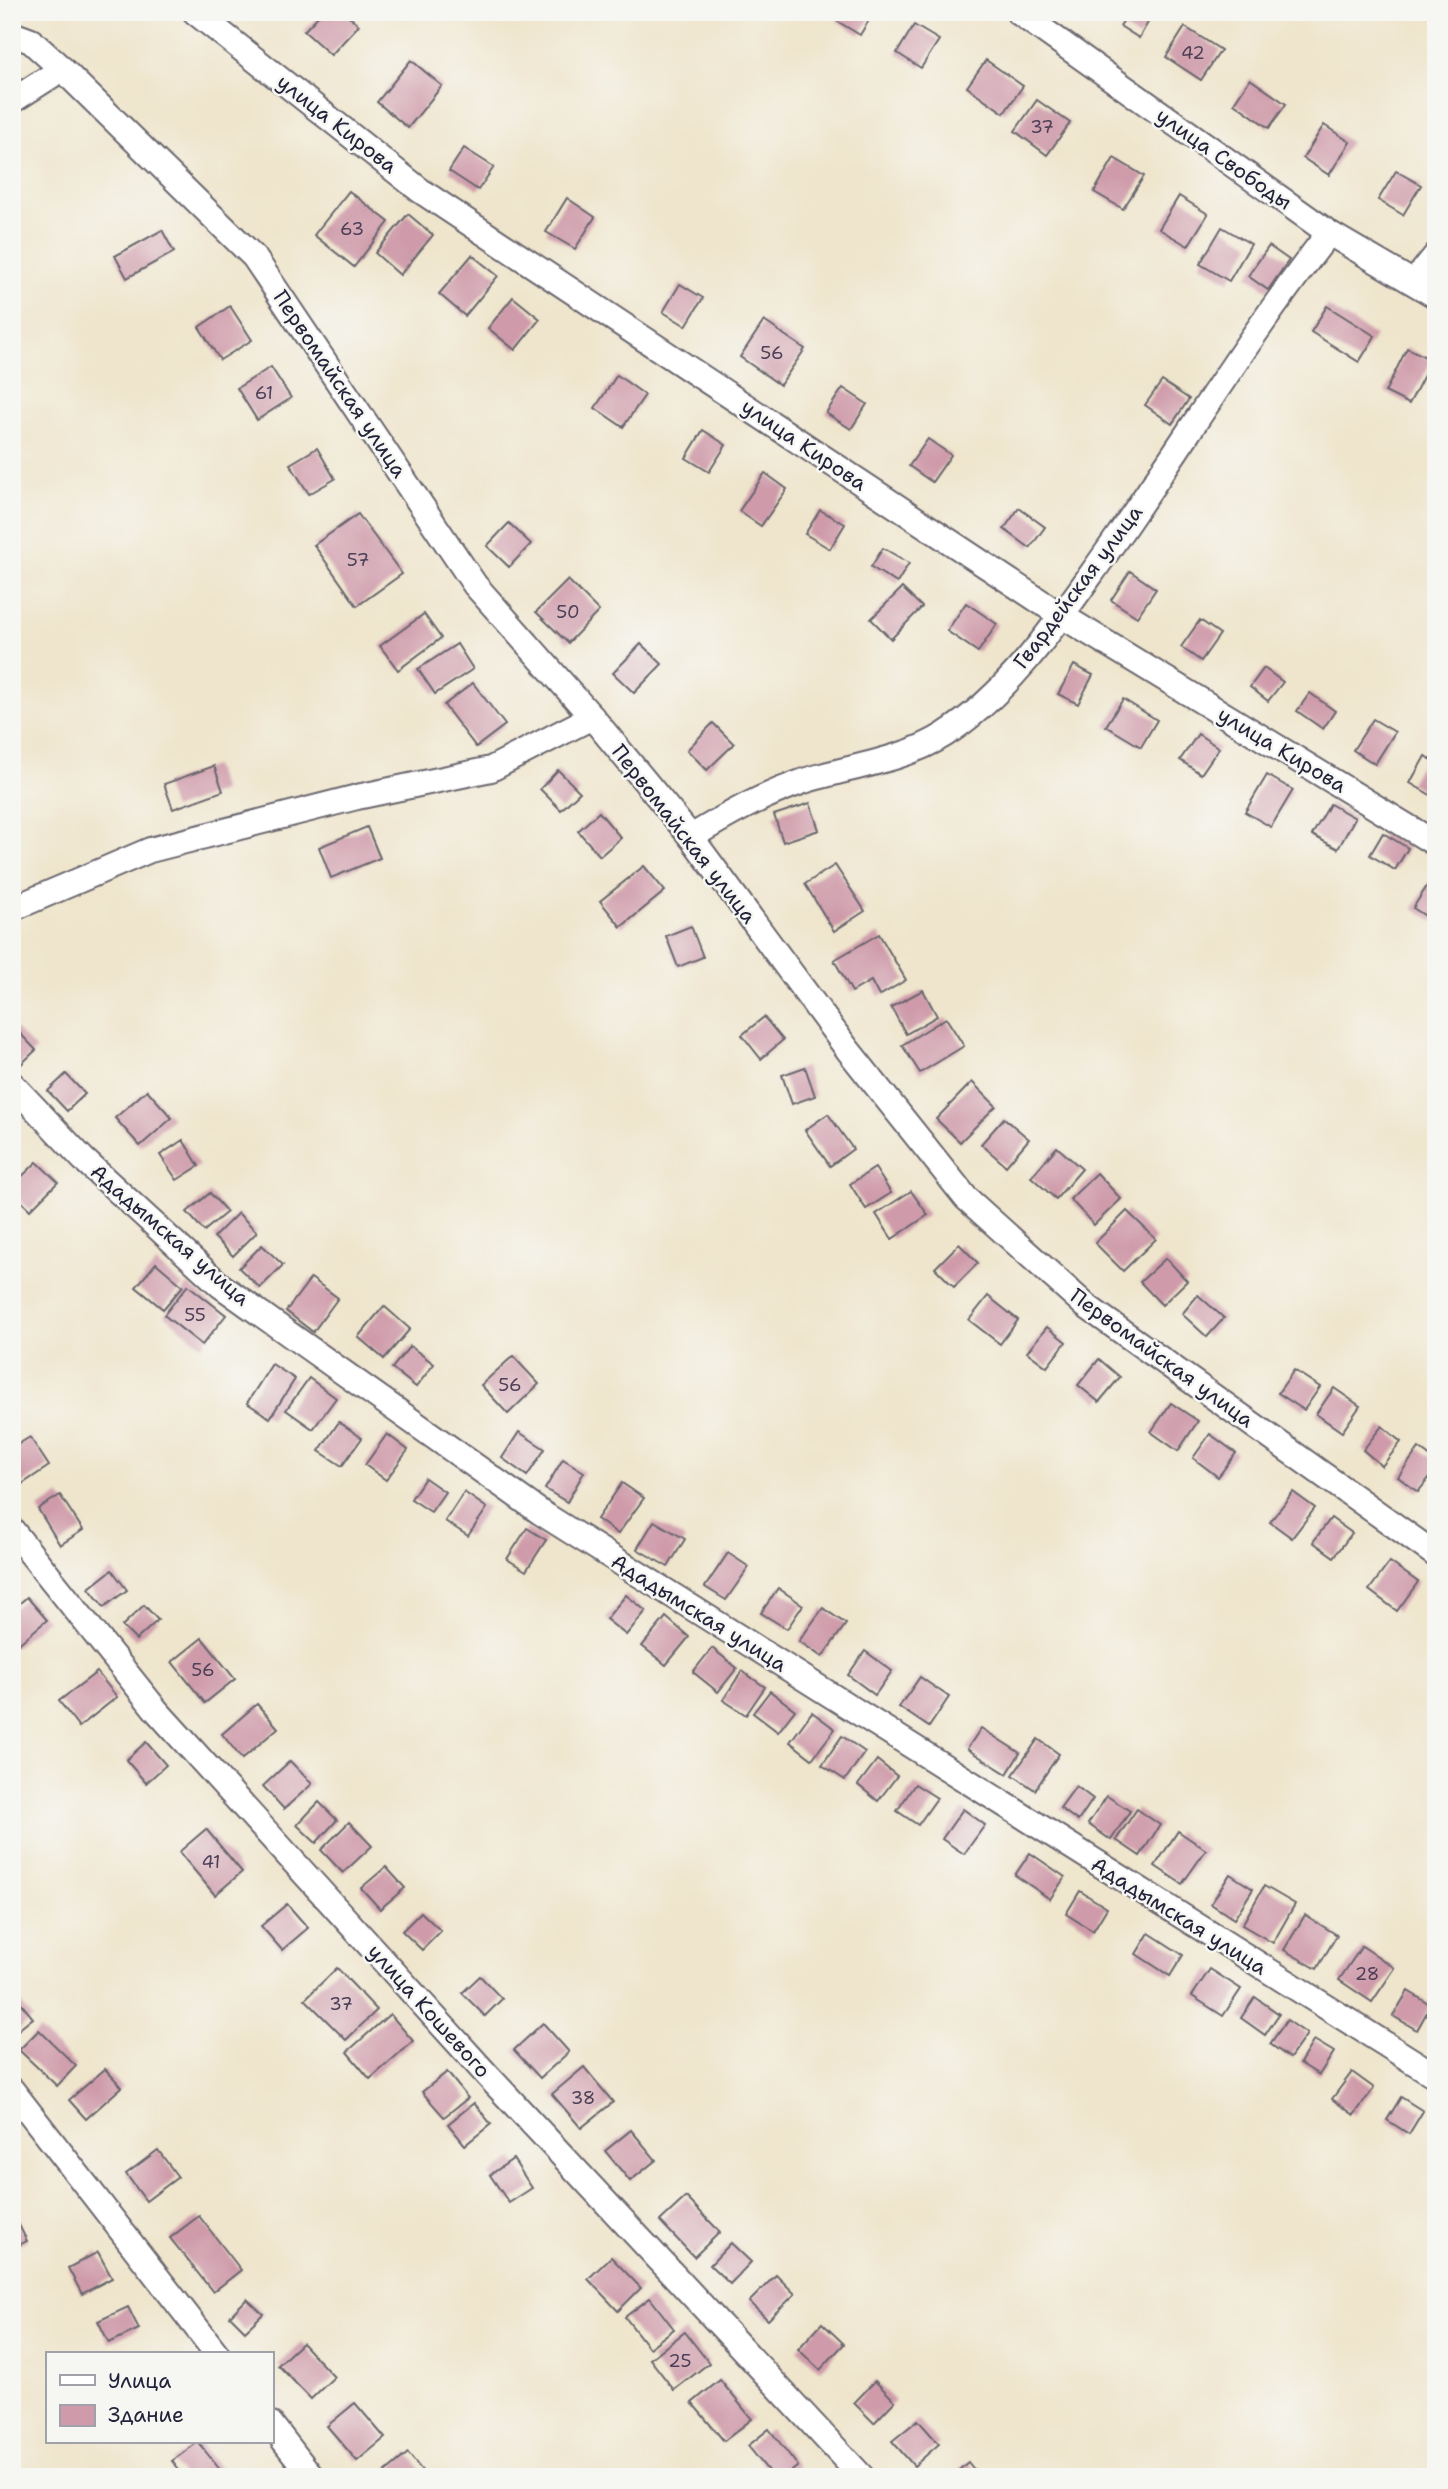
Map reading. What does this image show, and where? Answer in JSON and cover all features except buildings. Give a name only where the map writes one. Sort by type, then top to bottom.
[{"type":"street","name":"улица Кирова","points":[[195,12],[421,191],[1062,616],[1436,844]]},
{"type":"street","name":"улица Свободы","points":[[1018,12],[1329,233],[1436,296]]},
{"type":"street","name":"Первомайская улица","points":[[12,34],[31,41],[62,69],[254,257],[475,585],[592,717],[691,837],[848,1050],[966,1198],[1086,1306],[1436,1555]]},
{"type":"street","points":[[12,101],[62,69]]},
{"type":"street","name":"Гвардейская улица","points":[[691,837],[748,803],[804,781],[919,748],[943,736],[967,719],[1009,679],[1062,616],[1286,288],[1329,233]]},
{"type":"street","points":[[1414,282],[1436,255]]},
{"type":"street","points":[[12,909],[150,850],[357,797],[491,769],[592,717]]},
{"type":"street","name":"Ададымская улица","points":[[12,1084],[83,1159],[220,1284],[540,1512],[1436,2077]]},
{"type":"street","name":"улица Кошевого","points":[[12,1530],[165,1720],[498,2086],[862,2477]]},
{"type":"street","points":[[12,2090],[215,2352]]},
{"type":"street","points":[[273,2427],[312,2477]]}]
